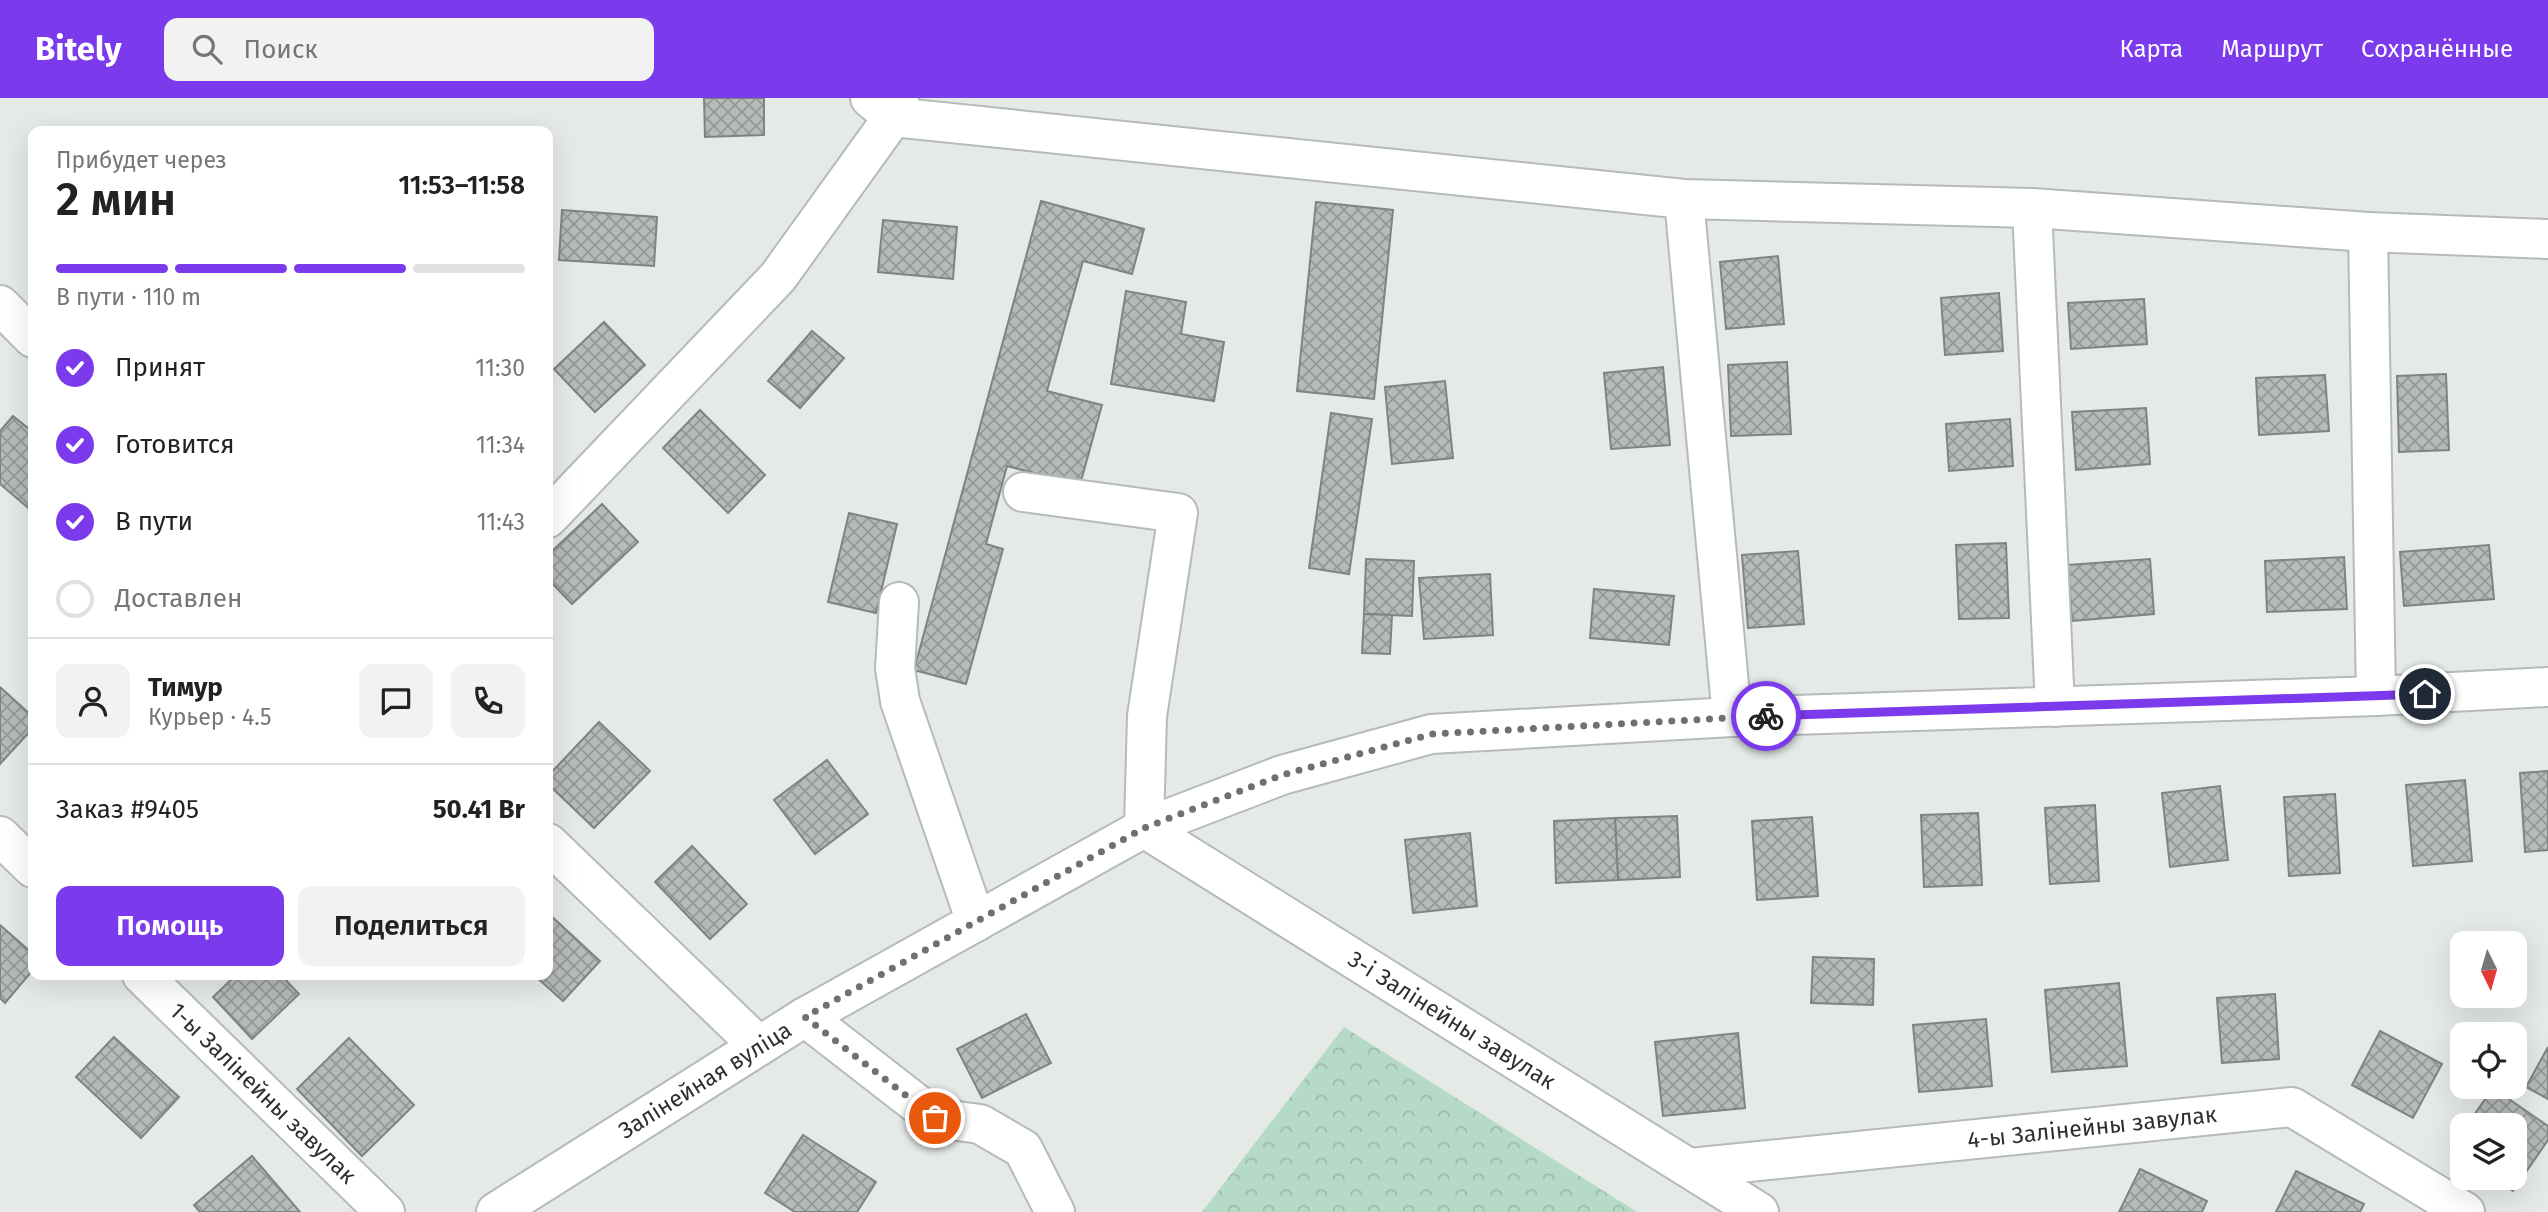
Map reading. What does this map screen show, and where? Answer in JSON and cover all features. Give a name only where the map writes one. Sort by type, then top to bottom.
[{"type":"street","points":[[553,513],[778,276],[888,104],[1684,199],[2032,208],[2368,232],[2548,239]]},
{"type":"street","points":[[1684,199],[1732,717]]},
{"type":"street","points":[[2032,208],[2055,707]]},
{"type":"street","points":[[2368,232],[2376,696]]},
{"type":"street","points":[[0,304],[28,333]]},
{"type":"street","points":[[1023,492],[1178,513],[1147,716],[1144,828]]},
{"type":"street","points":[[899,602],[895,668],[900,701],[976,922]]},
{"type":"street","name":"Залінейная вуліца","points":[[496,1212],[805,1017],[1144,828],[1282,775],[1432,734],[1732,717],[2376,696],[2548,687]]},
{"type":"street","name":"3-і Залінейны завулак","points":[[1144,828],[1759,1212]]},
{"type":"street","points":[[0,835],[28,863]]},
{"type":"street","points":[[553,848],[759,1046]]},
{"type":"street","name":"1-ы Залінейны завулак","points":[[147,980],[385,1212]]},
{"type":"street","points":[[805,1017],[935,1118],[980,1124],[1023,1149],[1055,1212]]},
{"type":"street","name":"4-ы Залінейны завулак","points":[[1690,1168],[2292,1107],[2465,1212]]},
{"type":"green space","points":[[1344,1027],[1637,1212],[1202,1212]]},
{"type":"building","points":[[704,98],[764,98],[764,135],[705,137]]},
{"type":"building","points":[[1041,201],[1144,229],[1132,274],[1083,261],[1047,391],[1102,405],[1080,485],[1007,466],[986,544],[1003,549],[966,684],[914,670]]},
{"type":"building","points":[[1316,202],[1393,210],[1374,399],[1297,391]]},
{"type":"building","points":[[562,210],[657,217],[654,266],[559,260]]},
{"type":"building","points":[[883,220],[957,227],[953,279],[878,272]]},
{"type":"building","points":[[1778,256],[1784,324],[1726,329],[1720,262]]},
{"type":"building","points":[[1126,291],[1186,302],[1181,334],[1224,342],[1214,401],[1111,384]]},
{"type":"building","points":[[1999,293],[2003,351],[1945,355],[1941,298]]},
{"type":"building","points":[[2144,299],[2147,344],[2071,349],[2068,303]]},
{"type":"building","points":[[604,322],[645,365],[595,412],[554,369]]},
{"type":"building","points":[[812,331],[844,358],[800,408],[768,381]]},
{"type":"building","points":[[1787,362],[1791,434],[1731,436],[1728,365]]},
{"type":"building","points":[[1663,367],[1670,445],[1611,449],[1604,373]]},
{"type":"building","points":[[2446,374],[2449,450],[2399,452],[2397,376]]},
{"type":"building","points":[[2325,375],[2329,431],[2259,435],[2256,378]]},
{"type":"building","points":[[1445,381],[1453,458],[1392,464],[1385,387]]},
{"type":"building","points":[[2146,408],[2150,464],[2076,470],[2072,412]]},
{"type":"building","points":[[700,410],[765,475],[728,513],[663,448]]},
{"type":"building","points":[[1331,413],[1372,419],[1349,574],[1309,568]]},
{"type":"building","points":[[13,416],[28,428],[28,508],[0,484],[0,431]]},
{"type":"building","points":[[2010,419],[2013,466],[1949,471],[1946,424]]},
{"type":"building","points":[[602,504],[638,542],[572,604],[553,584],[553,550]]},
{"type":"building","points":[[849,513],[897,524],[876,613],[828,602]]},
{"type":"building","points":[[2006,543],[2009,618],[1959,619],[1956,545]]},
{"type":"building","points":[[2489,545],[2494,599],[2404,606],[2400,552]]},
{"type":"building","points":[[1798,551],[1804,624],[1748,628],[1742,555]]},
{"type":"building","points":[[2344,557],[2347,609],[2267,612],[2265,561]]},
{"type":"building","points":[[1366,559],[1414,561],[1412,616],[1364,614]]},
{"type":"building","points":[[2150,559],[2154,614],[2072,621],[2068,565]]},
{"type":"building","points":[[1490,574],[1493,635],[1424,639],[1419,578]]},
{"type":"building","points":[[1594,589],[1674,596],[1669,645],[1590,638]]},
{"type":"building","points":[[1364,614],[1392,615],[1390,654],[1362,653]]},
{"type":"building","points":[[0,687],[28,712],[28,733],[0,764]]},
{"type":"building","points":[[599,722],[650,771],[594,828],[553,789],[553,771]]},
{"type":"building","points":[[827,760],[868,814],[815,854],[774,800]]},
{"type":"building","points":[[2548,771],[2548,850],[2525,852],[2520,773]]},
{"type":"building","points":[[2465,780],[2472,861],[2413,866],[2406,785]]},
{"type":"building","points":[[2220,786],[2228,860],[2170,867],[2162,793]]},
{"type":"building","points":[[2335,794],[2340,873],[2289,876],[2284,797]]},
{"type":"building","points":[[2095,805],[2099,881],[2050,884],[2045,808]]},
{"type":"building","points":[[1978,813],[1982,885],[1924,887],[1921,815]]},
{"type":"building","points":[[1677,816],[1680,877],[1618,880],[1615,818]]},
{"type":"building","points":[[1812,817],[1818,896],[1757,900],[1752,821]]},
{"type":"building","points":[[1615,818],[1618,880],[1556,883],[1554,821]]},
{"type":"building","points":[[1470,833],[1477,906],[1413,913],[1405,840]]},
{"type":"building","points":[[692,846],[747,904],[710,939],[655,882]]},
{"type":"building","points":[[553,918],[600,961],[563,1001],[540,980],[553,980]]},
{"type":"building","points":[[0,925],[28,950],[28,976],[5,1003],[0,998]]},
{"type":"building","points":[[1813,957],[1874,959],[1873,1005],[1811,1003]]},
{"type":"building","points":[[231,980],[286,980],[299,994],[252,1039],[213,997]]},
{"type":"building","points":[[2119,983],[2127,1066],[2052,1072],[2045,990]]},
{"type":"building","points":[[2275,994],[2279,1059],[2222,1063],[2217,998]]},
{"type":"building","points":[[1026,1014],[1051,1063],[982,1098],[957,1049]]},
{"type":"building","points":[[1986,1019],[1992,1086],[1919,1092],[1913,1025]]},
{"type":"building","points":[[2380,1031],[2442,1064],[2413,1118],[2352,1085]]},
{"type":"building","points":[[1738,1033],[1745,1108],[1663,1116],[1655,1042]]},
{"type":"building","points":[[114,1037],[179,1097],[141,1138],[76,1077]]},
{"type":"building","points":[[349,1038],[414,1105],[362,1156],[297,1089]]},
{"type":"building","points":[[2548,1047],[2548,1099],[2527,1085]]},
{"type":"building","points":[[2485,1099],[2509,1099],[2548,1126],[2548,1140],[2527,1171],[2527,1113],[2475,1113]]},
{"type":"building","points":[[803,1135],[876,1182],[857,1212],[795,1212],[765,1193]]},
{"type":"building","points":[[252,1156],[300,1212],[200,1212],[194,1205]]},
{"type":"building","points":[[2140,1169],[2207,1201],[2202,1212],[2119,1212]]},
{"type":"building","points":[[2296,1171],[2364,1204],[2360,1212],[2276,1212]]},
{"type":"way so far","points":[[935,1118],[805,1017],[1144,828],[1282,775],[1432,734],[1766,716]]},
{"type":"route","points":[[1766,716],[2425,694]]}]
